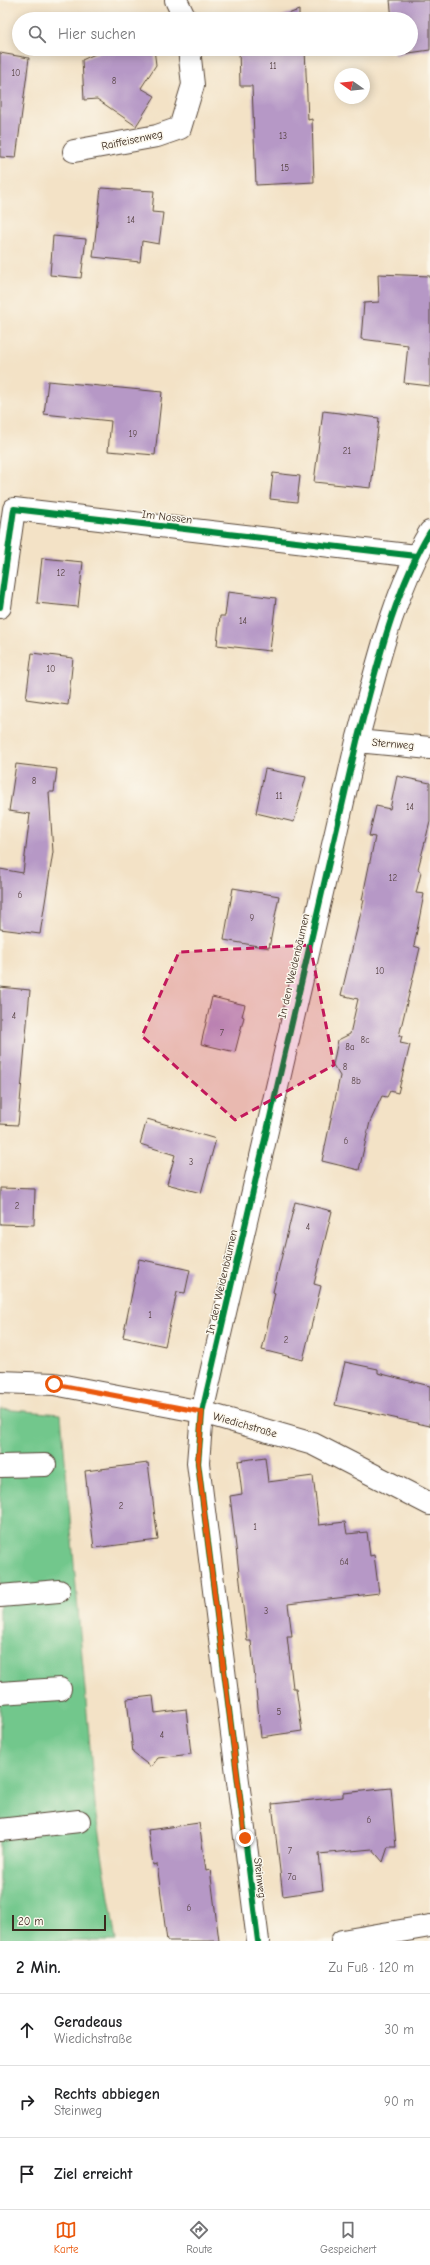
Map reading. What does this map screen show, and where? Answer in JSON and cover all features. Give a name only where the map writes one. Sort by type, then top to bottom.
[{"type":"street","points":[[176,0],[182,12]]},
{"type":"street","name":"Raiffeisenweg","points":[[74,151],[157,136],[180,128],[193,85],[190,56]]},
{"type":"street","name":"Im Nassen","points":[[0,607],[14,509],[416,556]]},
{"type":"street","name":"In den Weidenbäumen","points":[[202,1412],[357,741],[386,637],[416,556],[430,532]]},
{"type":"street","name":"Sternweg","points":[[357,741],[430,748]]},
{"type":"street","name":"Wiedichstraße","points":[[0,1382],[54,1384],[202,1412],[313,1444],[430,1504]]},
{"type":"street","name":"Steinweg","points":[[202,1412],[198,1463],[258,1941]]},
{"type":"street","points":[[0,1466],[45,1465]]},
{"type":"street","points":[[0,1596],[59,1591]]},
{"type":"street","points":[[0,1693],[60,1689]]},
{"type":"street","points":[[0,1830],[79,1821]]},
{"type":"street","points":[[342,1941],[430,1926]]},
{"type":"highlighted area","points":[[310,945],[334,1065],[235,1120],[142,1036],[179,952]]},
{"type":"green space","points":[[0,1409],[61,1414],[96,1816],[116,1941],[0,1941]]},
{"type":"building","points":[[390,0],[430,0],[430,50],[418,52],[418,12],[391,12]]},
{"type":"building","points":[[0,53],[29,58],[16,158],[0,157]]},
{"type":"building","points":[[91,56],[155,56],[156,65],[141,88],[155,96],[136,126],[97,99],[84,100],[82,60]]},
{"type":"building","points":[[239,56],[305,56],[308,120],[312,119],[314,182],[256,185],[252,86],[240,86]]},
{"type":"building","points":[[101,188],[154,191],[152,212],[163,213],[159,244],[142,241],[140,262],[93,257]]},
{"type":"building","points":[[53,236],[86,239],[81,278],[50,275]]},
{"type":"building","points":[[378,274],[430,276],[430,386],[404,383],[408,345],[361,339],[364,303],[379,302]]},
{"type":"building","points":[[48,381],[162,392],[155,455],[108,451],[111,421],[44,414]]},
{"type":"building","points":[[323,411],[379,418],[371,488],[314,482]]},
{"type":"building","points":[[273,473],[300,476],[297,502],[270,499]]},
{"type":"building","points":[[42,558],[83,562],[78,607],[37,603]]},
{"type":"building","points":[[228,592],[276,598],[270,651],[217,645],[220,616],[225,616]]},
{"type":"building","points":[[32,653],[73,658],[68,705],[26,699]]},
{"type":"building","points":[[16,764],[57,769],[54,792],[49,792],[53,852],[40,934],[0,929],[0,869],[23,873],[30,814],[9,811]]},
{"type":"building","points":[[265,769],[306,777],[294,822],[256,813]]},
{"type":"building","points":[[397,776],[430,783],[430,822],[418,869],[421,873],[416,893],[424,894],[414,946],[420,948],[399,1036],[402,1036],[400,1043],[410,1045],[398,1093],[390,1091],[387,1097],[382,1096],[370,1122],[359,1170],[322,1161],[340,1076],[333,1065],[338,1040],[350,1034],[358,999],[341,995],[364,900],[362,900],[375,837],[369,836],[376,806],[390,809]]},
{"type":"building","points":[[233,888],[279,896],[269,948],[224,940]]},
{"type":"building","points":[[0,987],[30,990],[18,1125],[0,1124]]},
{"type":"building","points":[[212,997],[245,1005],[242,1016],[244,1017],[235,1052],[201,1044]]},
{"type":"building","points":[[147,1119],[216,1139],[201,1193],[167,1184],[175,1155],[140,1144]]},
{"type":"building","points":[[0,1188],[35,1189],[34,1225],[0,1224]]},
{"type":"building","points":[[295,1202],[332,1211],[314,1284],[321,1286],[303,1360],[262,1350],[275,1293],[273,1292]]},
{"type":"building","points":[[139,1259],[190,1270],[185,1293],[177,1292],[165,1346],[123,1337]]},
{"type":"building","points":[[345,1362],[378,1369],[378,1373],[430,1386],[430,1426],[335,1405]]},
{"type":"building","points":[[265,1457],[268,1482],[313,1476],[319,1525],[345,1522],[347,1534],[367,1532],[370,1556],[374,1555],[379,1593],[288,1604],[292,1636],[287,1636],[293,1688],[296,1688],[302,1731],[261,1737],[251,1641],[247,1641],[230,1496],[242,1494],[238,1461]]},
{"type":"building","points":[[148,1463],[158,1540],[94,1548],[85,1471]]},
{"type":"building","points":[[153,1696],[155,1713],[186,1709],[191,1754],[158,1758],[151,1767],[133,1753],[127,1699]]},
{"type":"building","points":[[391,1788],[396,1847],[388,1847],[383,1862],[372,1849],[319,1854],[323,1890],[283,1896],[272,1804],[343,1797],[343,1793]]},
{"type":"building","points":[[199,1823],[206,1870],[210,1869],[219,1941],[167,1941],[157,1864],[153,1865],[148,1830]]},
{"type":"cycle path","points":[[0,607],[14,509],[416,556]]},
{"type":"cycle path","points":[[258,1941],[198,1463],[202,1412],[357,741],[378,661],[395,607],[405,581],[430,532]]},
{"type":"route","points":[[54,1384],[202,1412],[198,1463],[245,1838]]}]
